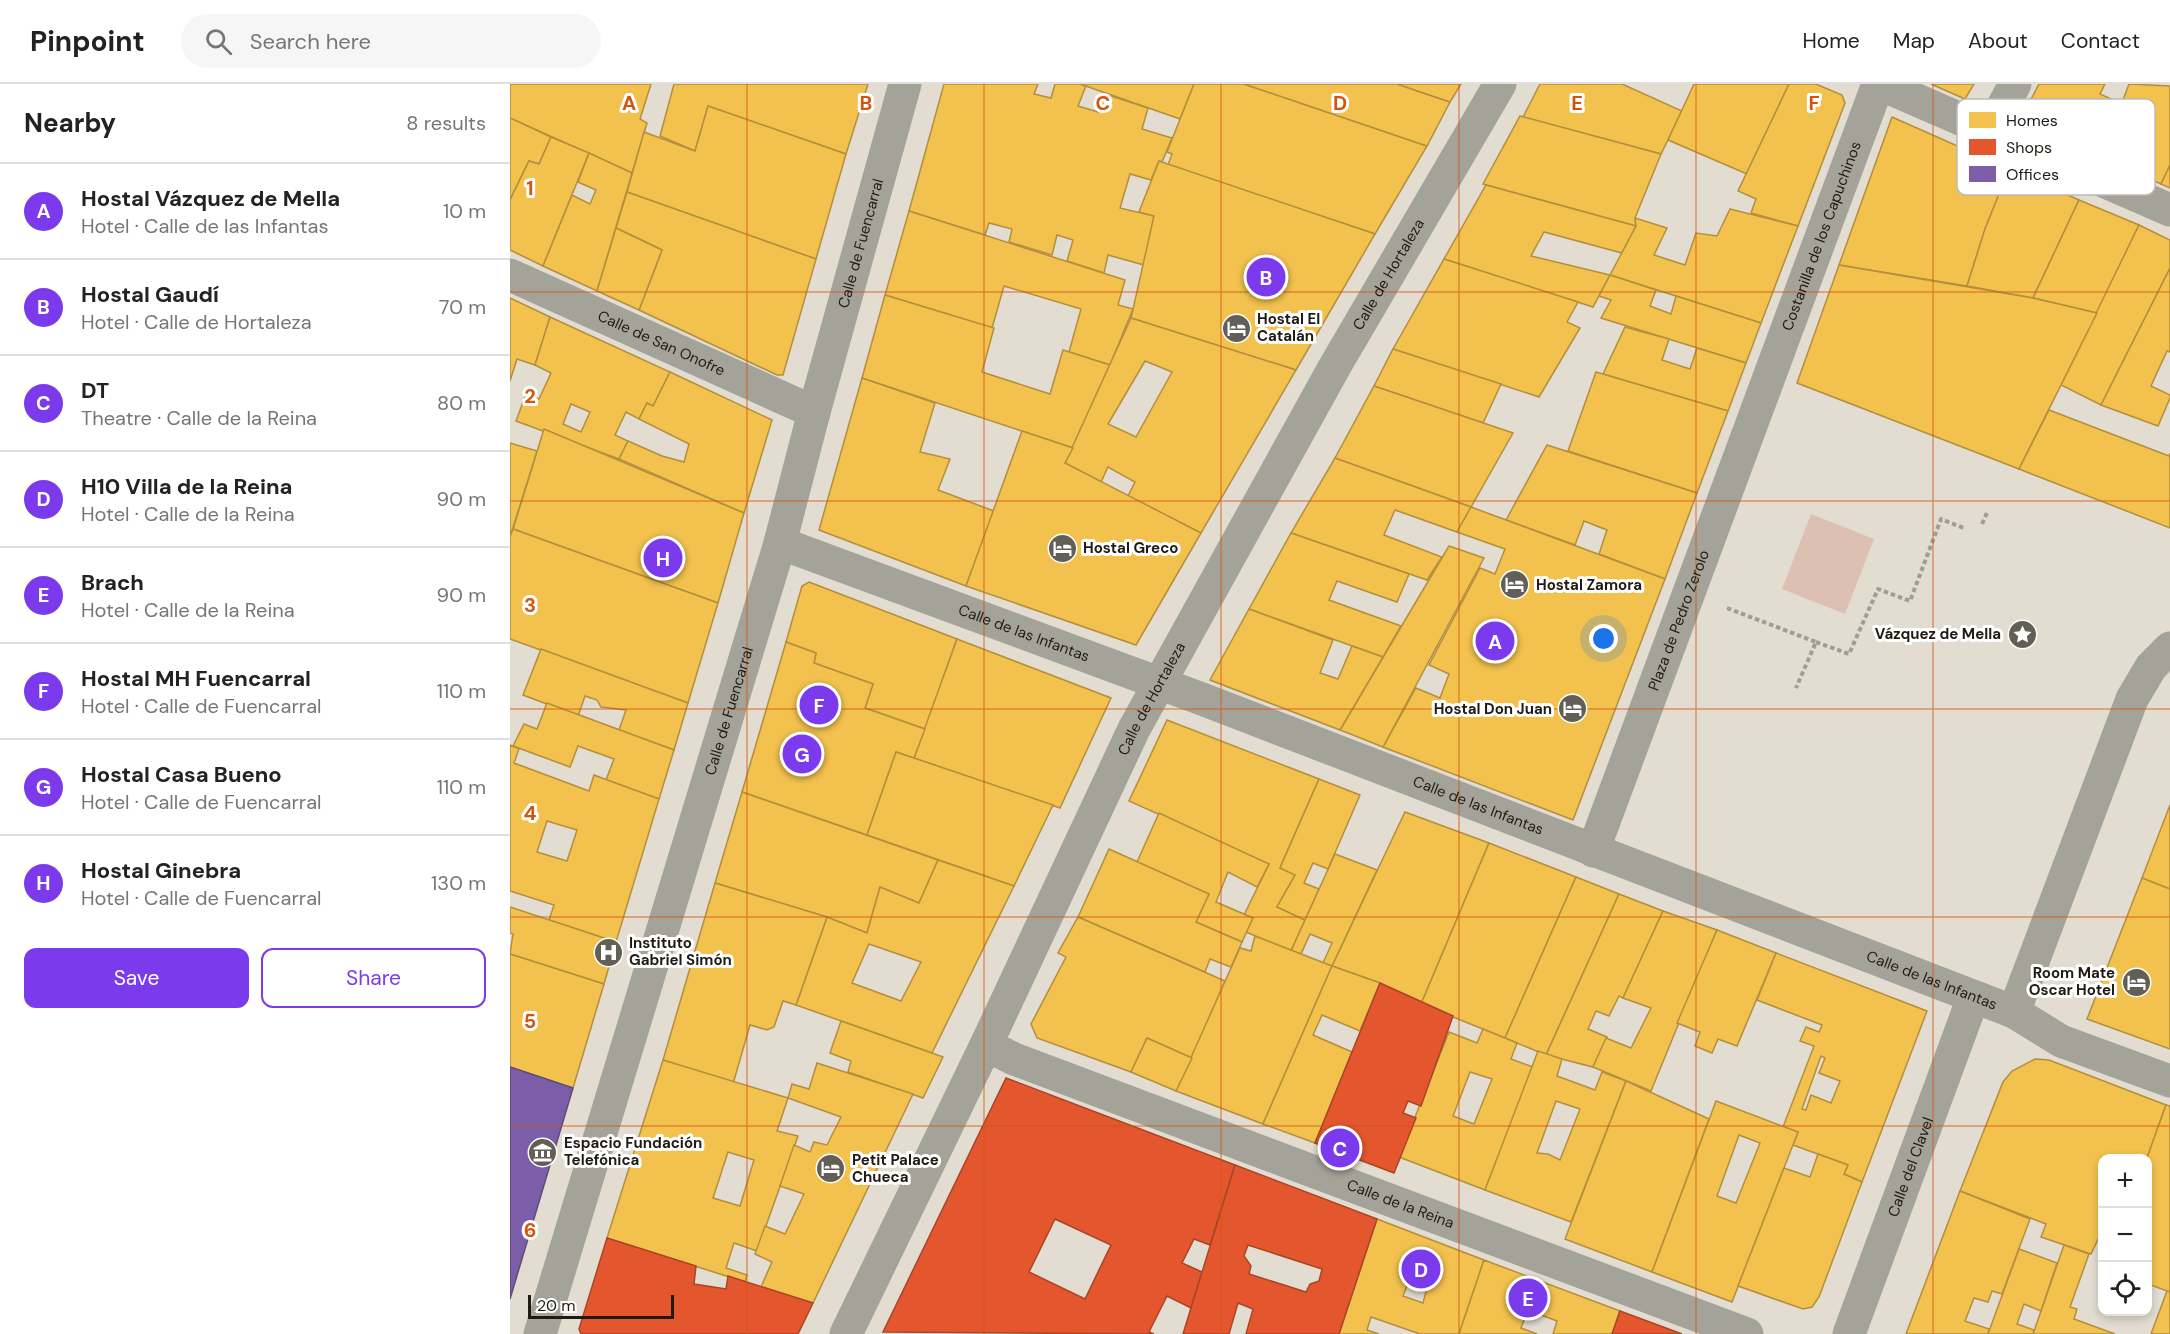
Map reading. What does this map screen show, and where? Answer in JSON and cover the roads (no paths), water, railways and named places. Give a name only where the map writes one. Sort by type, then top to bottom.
[{"type":"street","name":"Calle de Fuencarral","points":[[540,1334],[780,543],[905,84]]},
{"type":"street","name":"Calle de Hortaleza","points":[[846,1334],[986,1045],[1121,754],[1330,376],[1500,84]]},
{"type":"street","points":[[1879,84],[1957,118]]},
{"type":"street","name":"Costanilla de los Capuchinos","points":[[1764,390],[1879,84]]},
{"type":"street","points":[[2007,99],[2015,84]]},
{"type":"street","points":[[2135,195],[2170,210]]},
{"type":"street","name":"Calle de San Onofre","points":[[510,276],[814,412]]},
{"type":"street","name":"Plaza de Pedro Zerolo","points":[[1593,852],[1764,390]]},
{"type":"street","name":"Calle de las Infantas","points":[[780,543],[1159,683],[1593,852],[2014,1012],[2061,1041],[2170,1081]]},
{"type":"street","points":[[2014,1012],[2132,699],[2151,667],[2170,648]]},
{"type":"street","name":"Calle del Clavel","points":[[1849,1334],[1973,998]]},
{"type":"street","name":"Calle de la Reina","points":[[986,1045],[1014,1059],[1747,1334]]},
{"type":"place","name":"Hostal Gaudí","points":[[1266,277]]},
{"type":"place","name":"Hostal El Catalán","points":[[1236,328]]},
{"type":"place","name":"Hostal Greco","points":[[1062,548]]},
{"type":"place","name":"Hostal Ginebra","points":[[663,558]]},
{"type":"place","name":"Hostal Zamora","points":[[1515,585]]},
{"type":"place","name":"Vázquez de Mella","points":[[2022,634]]},
{"type":"place","name":"Hostal Vázquez de Mella","points":[[1495,641]]},
{"type":"place","name":"Hostal MH Fuencarral","points":[[819,705]]},
{"type":"place","name":"Hostal Don Juan","points":[[1573,709]]},
{"type":"place","name":"Hostal Casa Bueno","points":[[802,754]]},
{"type":"place","name":"Instituto Gabriel Simón","points":[[608,952]]},
{"type":"place","name":"Room Mate Oscar Hotel","points":[[2136,982]]},
{"type":"place","name":"DT","points":[[1340,1148]]},
{"type":"place","name":"Espacio Fundación Telefónica","points":[[543,1152]]},
{"type":"place","name":"Petit Palace Chueca","points":[[831,1169]]},
{"type":"place","name":"H10 Villa de la Reina","points":[[1421,1269]]},
{"type":"place","name":"Brach","points":[[1528,1298]]}]
